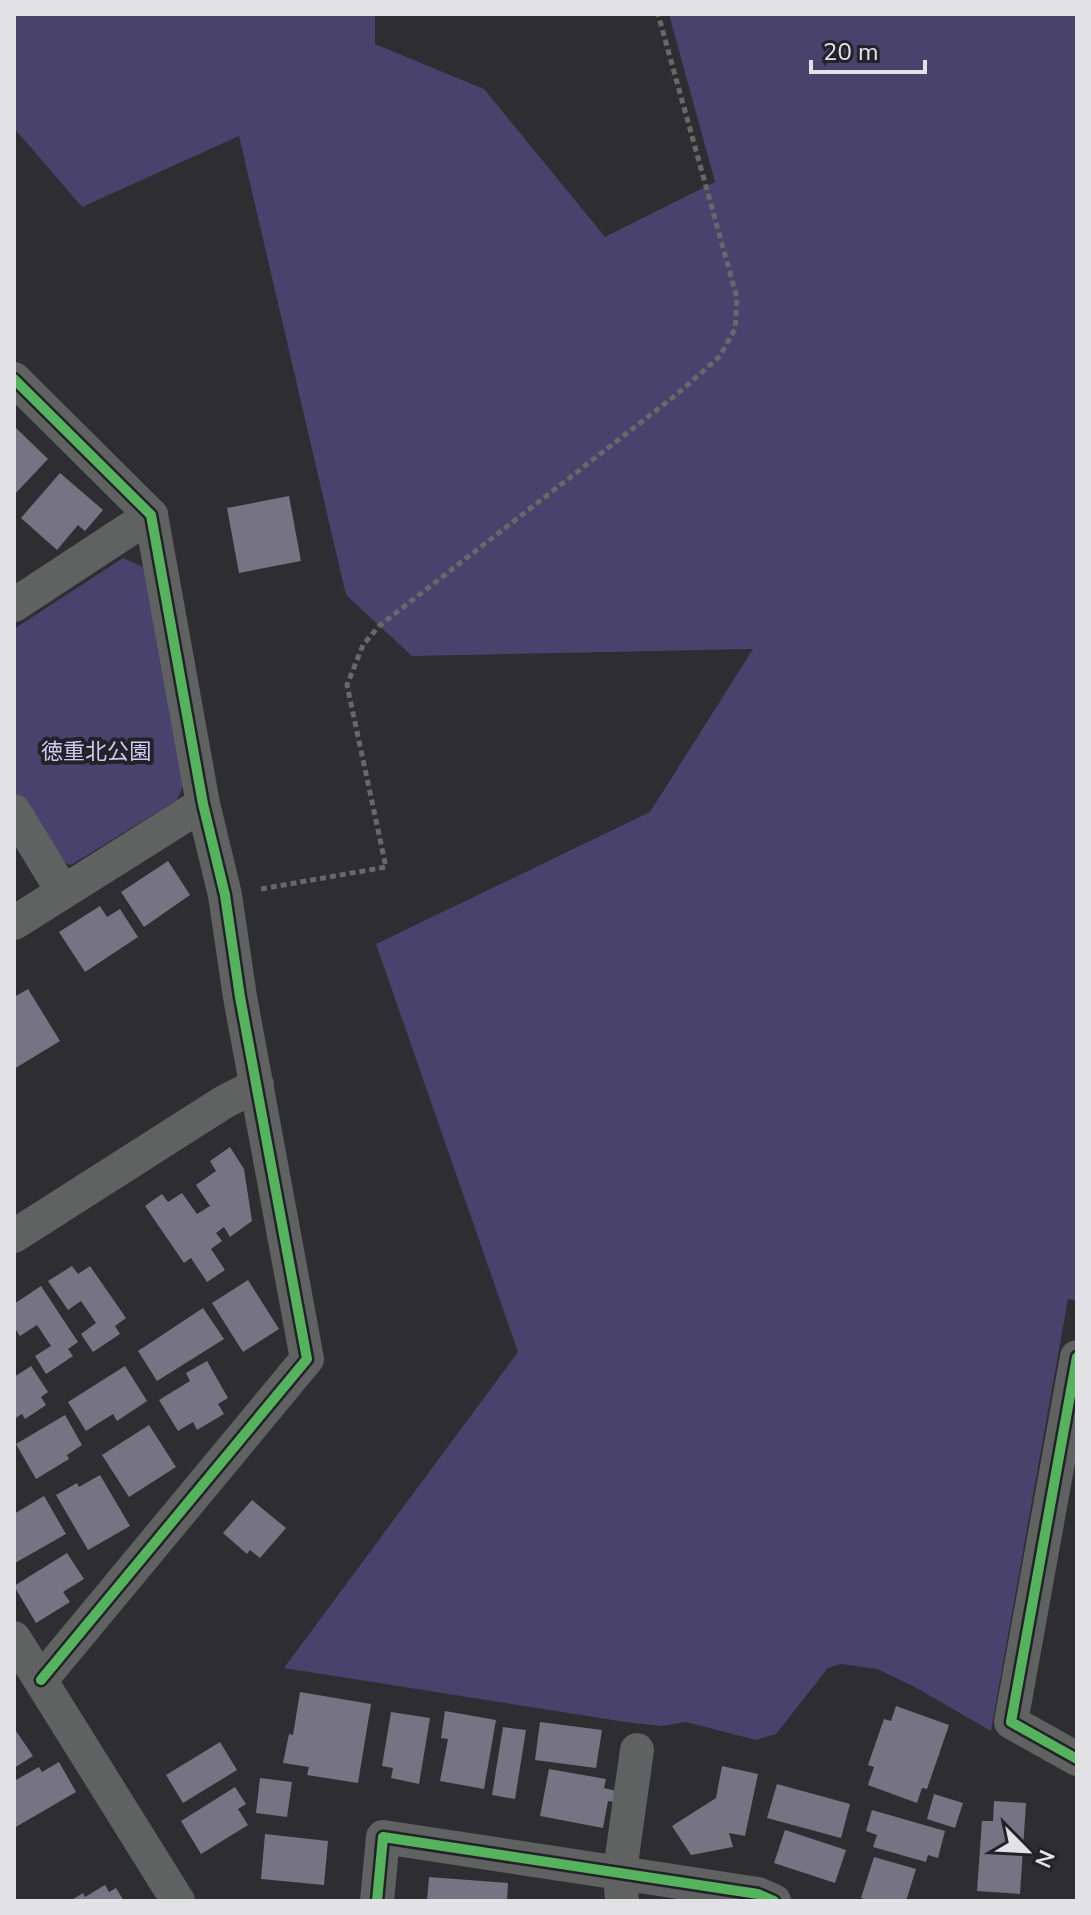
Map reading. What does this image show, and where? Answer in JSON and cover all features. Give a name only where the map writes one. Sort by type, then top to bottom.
[{"type":"street","points":[[14,379],[151,515],[203,804],[225,895],[240,997],[307,1359],[41,1680]]},
{"type":"street","points":[[14,605],[151,515]]},
{"type":"street","points":[[14,923],[203,804]]},
{"type":"street","points":[[14,811],[63,892]]},
{"type":"street","points":[[14,1236],[224,1102],[257,1085]]},
{"type":"street","points":[[1077,1357],[1011,1722],[1077,1759]]},
{"type":"street","points":[[14,1638],[178,1901]]},
{"type":"street","points":[[621,1886],[637,1750]]},
{"type":"street","points":[[377,1901],[383,1837],[621,1886],[758,1894],[774,1901]]},
{"type":"path","points":[[225,895],[386,867],[347,685],[363,645],[379,626],[676,395],[720,356],[735,329],[737,298],[658,14]]},
{"type":"green space","points":[[14,14],[375,14],[375,44],[484,89],[605,237],[715,182],[669,14],[1077,14],[1077,1301],[1068,1299],[991,1731],[877,1669],[841,1664],[828,1668],[776,1734],[756,1740],[686,1722],[662,1726],[632,1723],[284,1668],[518,1352],[376,944],[650,812],[753,649],[412,656],[346,595],[239,136],[82,207],[14,128]]},
{"type":"green space","name":"徳重北公園","points":[[123,558],[145,568],[185,782],[177,800],[71,865],[56,859],[14,790],[14,629]]},
{"type":"building","points":[[14,426],[48,459],[14,495]]},
{"type":"building","points":[[60,473],[103,510],[85,531],[78,525],[57,550],[21,518]]},
{"type":"building","points":[[289,496],[301,561],[239,573],[227,508]]},
{"type":"building","points":[[168,861],[190,895],[144,927],[121,892]]},
{"type":"building","points":[[100,906],[107,917],[120,909],[138,937],[85,972],[59,932]]},
{"type":"building","points":[[28,989],[60,1041],[14,1069],[14,997]]},
{"type":"building","points":[[230,1147],[244,1169],[252,1221],[230,1237],[224,1227],[216,1233],[222,1241],[211,1249],[225,1270],[207,1282],[191,1258],[184,1263],[145,1206],[162,1194],[168,1202],[182,1193],[197,1214],[210,1206],[196,1185],[216,1171],[210,1161]]},
{"type":"building","points":[[72,1266],[78,1274],[90,1266],[126,1318],[115,1326],[120,1334],[93,1352],[81,1334],[96,1323],[81,1301],[68,1310],[48,1281]]},
{"type":"building","points":[[248,1280],[279,1329],[243,1352],[212,1303]]},
{"type":"building","points":[[41,1286],[78,1342],[68,1349],[73,1356],[46,1374],[35,1356],[51,1346],[37,1325],[20,1336],[14,1327],[14,1304]]},
{"type":"building","points":[[203,1308],[224,1339],[157,1381],[138,1351]]},
{"type":"building","points":[[207,1361],[228,1398],[218,1404],[224,1414],[197,1430],[193,1422],[178,1431],[159,1400],[190,1381],[186,1373]]},
{"type":"building","points":[[31,1366],[48,1392],[41,1397],[46,1405],[25,1419],[22,1414],[14,1419],[14,1377]]},
{"type":"building","points":[[125,1366],[147,1401],[117,1421],[113,1414],[86,1431],[68,1402]]},
{"type":"building","points":[[65,1415],[82,1445],[67,1455],[69,1459],[36,1479],[16,1444]]},
{"type":"building","points":[[149,1425],[176,1467],[129,1497],[102,1455]]},
{"type":"building","points":[[100,1475],[130,1526],[88,1550],[56,1495]]},
{"type":"building","points":[[44,1496],[66,1534],[15,1563],[14,1514]]},
{"type":"building","points":[[252,1500],[286,1528],[260,1558],[250,1550],[247,1554],[223,1533]]},
{"type":"building","points":[[67,1553],[84,1579],[63,1592],[70,1602],[36,1623],[14,1586]]},
{"type":"building","points":[[300,1692],[371,1704],[358,1783],[307,1775],[309,1767],[283,1763],[289,1734],[293,1735]]},
{"type":"building","points":[[896,1706],[949,1725],[927,1789],[922,1788],[917,1803],[868,1785],[874,1767],[868,1765],[884,1719],[891,1721]]},
{"type":"building","points":[[445,1711],[496,1720],[484,1789],[440,1781],[448,1739],[441,1738]]},
{"type":"building","points":[[391,1712],[430,1718],[419,1784],[391,1778],[393,1768],[382,1766]]},
{"type":"building","points":[[540,1722],[602,1730],[596,1768],[535,1760]]},
{"type":"building","points":[[503,1727],[526,1730],[515,1799],[492,1795]]},
{"type":"building","points":[[14,1728],[33,1756],[14,1768]]},
{"type":"building","points":[[220,1742],[237,1770],[183,1803],[166,1775]]},
{"type":"building","points":[[59,1762],[76,1792],[14,1828],[14,1781],[39,1767],[42,1772]]},
{"type":"building","points":[[722,1766],[758,1774],[745,1836],[729,1833],[733,1847],[691,1855],[672,1826],[716,1798]]},
{"type":"building","points":[[549,1769],[606,1779],[604,1788],[616,1791],[614,1802],[608,1801],[603,1828],[540,1816]]},
{"type":"building","points":[[260,1778],[292,1782],[287,1817],[256,1813]]},
{"type":"building","points":[[777,1784],[850,1804],[841,1838],[767,1818]]},
{"type":"building","points":[[235,1787],[246,1804],[238,1809],[248,1825],[201,1854],[181,1821]]},
{"type":"building","points":[[934,1794],[963,1803],[955,1828],[927,1819]]},
{"type":"building","points":[[994,1801],[1026,1803],[1020,1894],[977,1891],[982,1821],[993,1821]]},
{"type":"building","points":[[872,1810],[945,1831],[938,1858],[928,1855],[926,1862],[873,1847],[877,1835],[866,1831]]},
{"type":"building","points":[[785,1830],[846,1850],[835,1883],[774,1863]]},
{"type":"building","points":[[265,1834],[328,1841],[324,1885],[261,1879]]},
{"type":"building","points":[[874,1857],[916,1869],[906,1901],[861,1898]]},
{"type":"building","points":[[429,1877],[508,1883],[507,1901],[427,1901]]},
{"type":"building","points":[[105,1885],[109,1892],[116,1888],[124,1901],[70,1901],[83,1893],[85,1897]]},
{"type":"cycle path","points":[[14,379],[151,515],[203,804],[225,895],[240,997],[307,1359],[41,1680]]},
{"type":"cycle path","points":[[1077,1357],[1011,1722],[1077,1759]]},
{"type":"cycle path","points":[[377,1901],[383,1837],[758,1894],[774,1901]]}]
